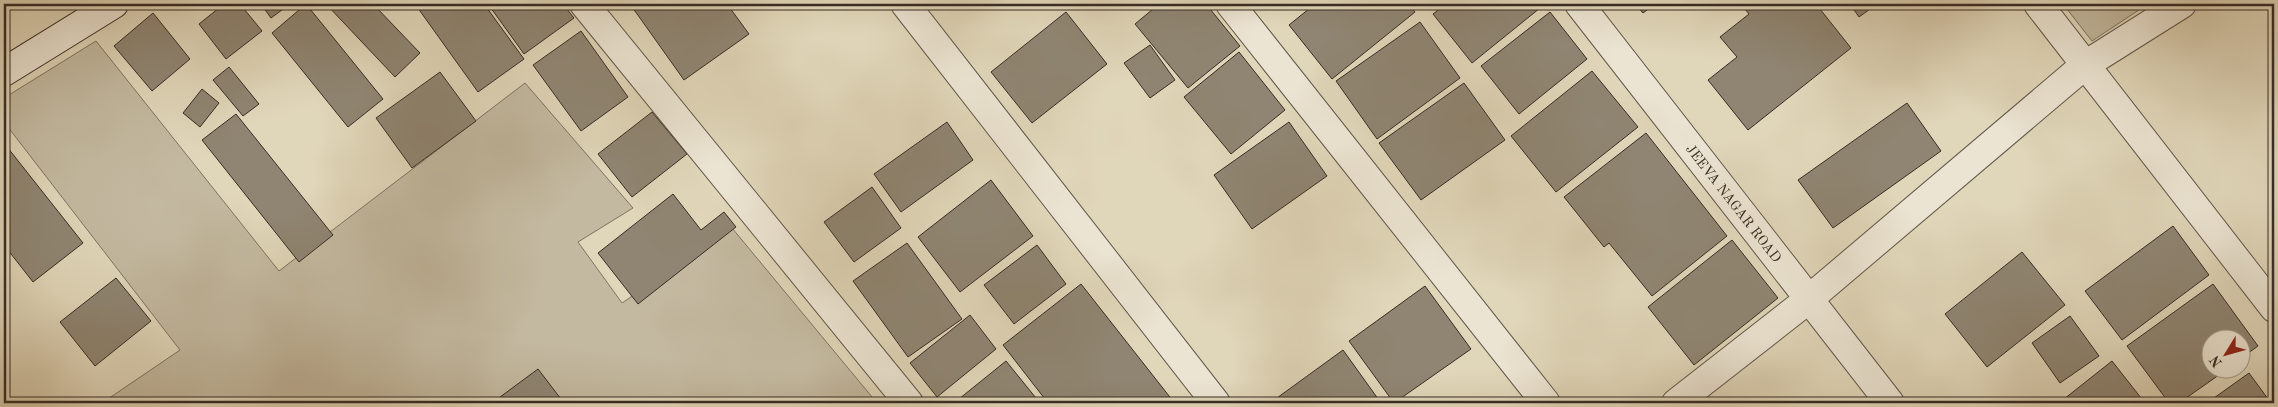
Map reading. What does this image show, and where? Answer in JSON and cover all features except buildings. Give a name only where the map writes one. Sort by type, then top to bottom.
[{"type":"street","points":[[4,72],[114,4]]},
{"type":"street","points":[[584,4],[909,403]]},
{"type":"street","points":[[905,4],[1216,403]]},
{"type":"street","points":[[1230,4],[1546,403]]},
{"type":"street","name":"JEEVA NAGAR ROAD","points":[[1579,4],[1890,403]]},
{"type":"street","points":[[2038,4],[2274,308]]},
{"type":"street","points":[[1676,403],[1809,299],[2085,65],[2182,4]]},
{"type":"shaded area","points":[[2063,4],[2148,4],[2092,41]]},
{"type":"shaded area","points":[[96,41],[279,271],[525,83],[633,208],[578,242],[622,303],[732,228],[877,403],[102,403],[180,350],[4,122],[4,98]]}]
